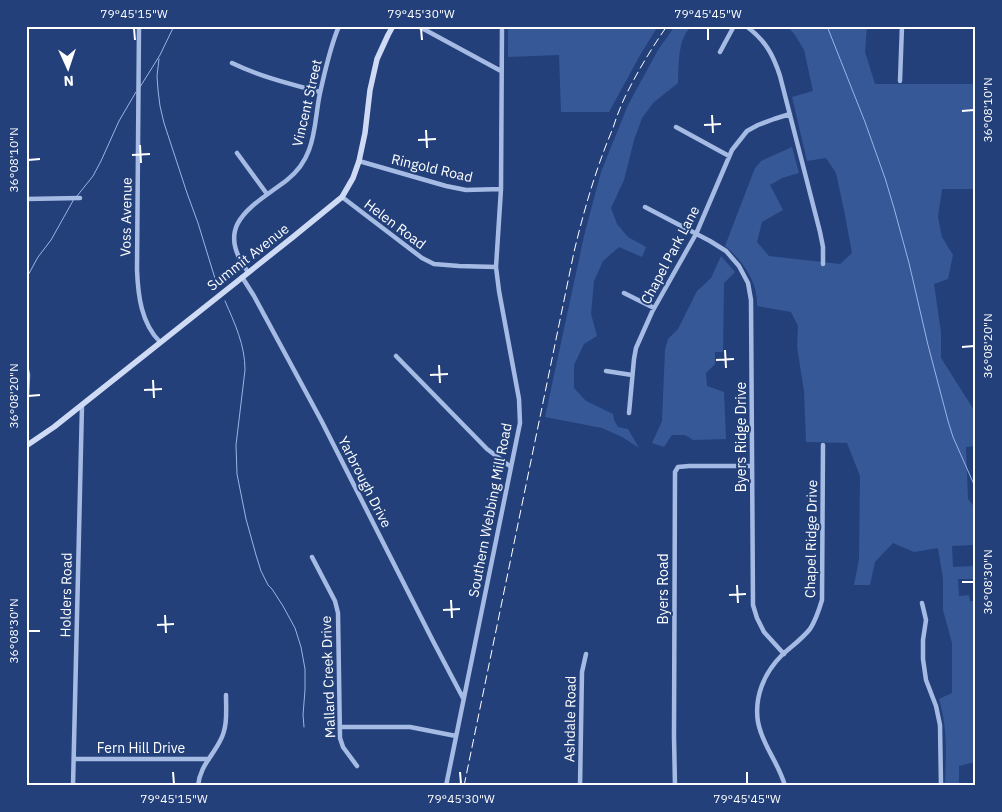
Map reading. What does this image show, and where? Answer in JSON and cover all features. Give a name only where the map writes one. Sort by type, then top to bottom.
[{"type":"main road","name":"Summit Avenue","points":[[26,446],[54,428],[342,196],[353,178],[359,161],[365,133],[373,73],[382,48],[393,26]]},
{"type":"street","name":"Voss Avenue","points":[[140,26],[138,291],[145,318],[160,342]]},
{"type":"street","name":"Vincent Street","points":[[248,272],[237,256],[234,239],[236,229],[242,215],[288,179],[304,161],[310,149],[320,92],[339,26]]},
{"type":"street","points":[[418,26],[501,71]]},
{"type":"street","name":"Southern Webbing Mill Road","points":[[446,786],[520,423],[516,379],[498,291],[496,267],[501,189],[502,26]]},
{"type":"street","points":[[720,52],[734,26]]},
{"type":"street","points":[[746,26],[763,42],[776,62],[820,232],[823,247],[823,264]]},
{"type":"street","points":[[900,81],[902,26]]},
{"type":"street","points":[[232,64],[272,79],[320,92]]},
{"type":"street","points":[[26,67],[26,80]]},
{"type":"street","name":"Chapel Park Lane","points":[[629,413],[636,348],[654,308],[696,234],[732,150],[747,131],[758,125],[790,114]]},
{"type":"street","points":[[676,127],[730,156]]},
{"type":"street","points":[[237,153],[267,194]]},
{"type":"street","name":"Ringold Road","points":[[359,161],[466,190],[501,189]]},
{"type":"street","name":"Helen Road","points":[[342,196],[422,258],[434,264],[496,267]]},
{"type":"street","points":[[26,199],[80,198]]},
{"type":"street","name":"Byers Ridge Drive","points":[[645,207],[726,251],[739,266],[748,283],[751,300],[753,604],[764,632],[784,654]]},
{"type":"street","name":"Yarbrough Drive","points":[[242,278],[254,296],[321,420],[463,698]]},
{"type":"street","points":[[624,293],[654,308]]},
{"type":"street","points":[[396,356],[487,449],[511,467]]},
{"type":"street","points":[[26,366],[28,375],[26,416]]},
{"type":"street","points":[[606,372],[632,375]]},
{"type":"street","name":"Holders Road","points":[[73,786],[82,405]]},
{"type":"street","name":"Chapel Ridge Drive","points":[[785,786],[780,771],[761,736],[757,704],[760,688],[775,662],[798,642],[810,628],[817,616],[822,600],[823,445]]},
{"type":"street","name":"Byers Road","points":[[675,786],[675,472],[678,468],[689,466],[752,466]]},
{"type":"street","name":"Mallard Creek Drive","points":[[312,557],[335,601],[338,613],[340,738],[343,747],[357,766]]},
{"type":"street","points":[[922,603],[926,620],[923,659],[926,680],[936,706],[940,725],[941,786]]},
{"type":"street","name":"Ashdale Road","points":[[580,786],[582,672],[586,654]]},
{"type":"street","points":[[198,786],[202,770],[225,728],[226,695]]},
{"type":"street","points":[[340,727],[410,727],[456,736]]},
{"type":"street","name":"Fern Hill Drive","points":[[74,759],[209,759]]},
{"type":"shaded area","points":[[508,26],[658,26],[609,112],[561,112],[559,55],[508,57]]},
{"type":"shaded area","points":[[675,26],[692,26],[687,31],[681,45],[678,83],[653,103],[642,118],[634,140],[624,180],[611,208],[617,224],[628,237],[646,247],[642,257],[619,247],[603,261],[594,281],[591,314],[597,336],[584,344],[574,365],[574,388],[586,401],[613,414],[618,427],[628,429],[639,448],[622,437],[602,428],[545,417],[584,236],[601,172],[628,105],[658,50]]},
{"type":"shaded area","points":[[787,26],[867,26],[865,52],[875,84],[976,84],[976,176],[973,189],[942,189],[938,217],[942,237],[953,255],[948,279],[934,284],[941,332],[941,358],[974,410],[976,410],[976,446],[966,447],[968,499],[976,509],[976,579],[958,579],[959,596],[969,595],[970,601],[976,601],[976,761],[959,766],[959,786],[945,786],[945,732],[939,699],[952,693],[952,643],[943,610],[943,579],[938,548],[914,552],[893,543],[875,562],[870,585],[854,585],[859,559],[860,476],[847,443],[806,442],[804,391],[797,347],[798,326],[791,312],[757,306],[757,297],[752,280],[738,258],[725,246],[755,168],[761,161],[792,147],[799,173],[782,178],[770,185],[783,210],[762,222],[757,242],[769,256],[840,264],[852,253],[836,173],[826,158],[807,161],[792,97],[813,91],[804,50]],"holes":[[[973,545],[974,566],[953,567],[952,546]]]},
{"type":"shaded area","points":[[721,256],[735,272],[724,283],[723,352],[715,352],[715,364],[706,373],[707,386],[724,392],[726,439],[693,440],[685,435],[672,435],[664,447],[652,443],[662,421],[665,349],[668,339],[678,329],[697,291],[711,278]]},
{"type":"waterway","points":[[140,87],[160,55],[174,26]]},
{"type":"waterway","points":[[827,26],[885,178],[909,263],[948,421],[976,489]]},
{"type":"waterway","points":[[159,59],[158,90],[164,123],[217,285]]},
{"type":"waterway","points":[[77,196],[93,176],[119,121],[136,92]]},
{"type":"waterway","points":[[26,279],[74,199]]},
{"type":"waterway","points":[[225,301],[239,335],[245,361],[236,445],[237,474],[246,519],[261,571],[295,628],[301,647],[305,669],[304,727]]},
{"type":"railway","points":[[464,786],[582,221],[601,158],[623,102],[644,62],[667,26]]}]
